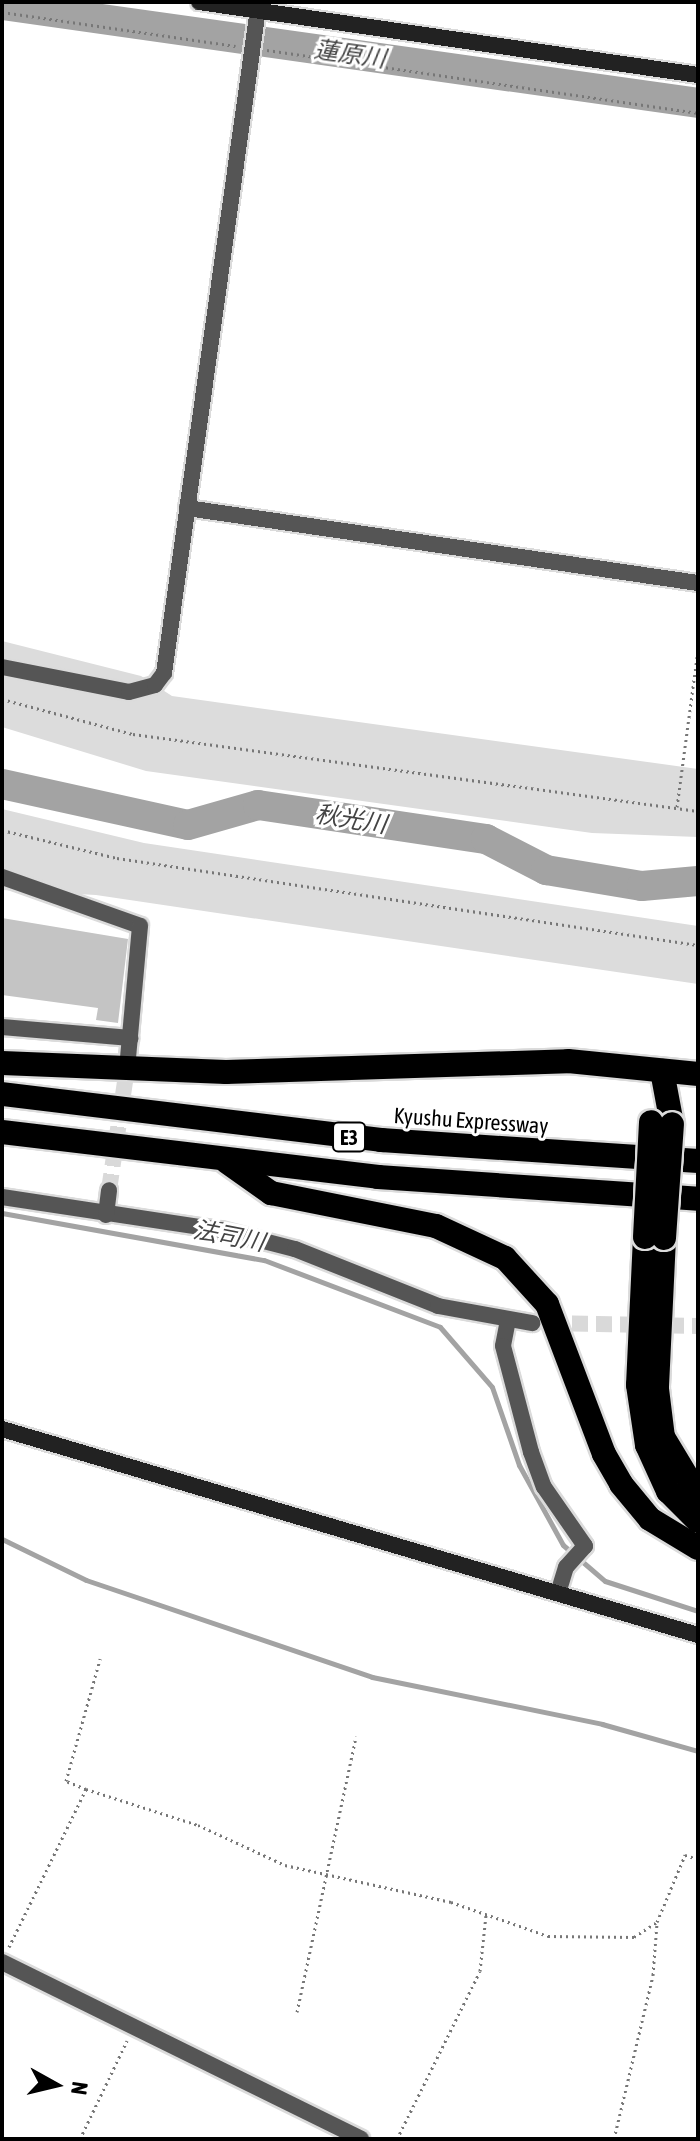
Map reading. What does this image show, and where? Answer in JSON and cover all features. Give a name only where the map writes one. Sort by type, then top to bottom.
[{"type":"highway","points":[[2,1063],[226,1072],[568,1061],[698,1074]]},
{"type":"highway","points":[[662,1071],[655,1238],[638,1385],[647,1445],[668,1491],[698,1521]]},
{"type":"highway","name":"Kyushu Expressway","points":[[2,1094],[381,1140],[698,1161]]},
{"type":"highway","name":"E3","points":[[2,1132],[225,1160],[698,1199]]},
{"type":"highway","points":[[225,1160],[271,1193],[436,1226],[505,1258],[547,1304],[604,1454],[621,1484],[650,1519],[698,1548]]},
{"type":"highway","points":[[655,1238],[657,1389],[663,1437],[698,1495]]},
{"type":"street","points":[[199,2],[259,6],[698,75]]},
{"type":"street","points":[[2,667],[129,692],[155,685],[164,673],[259,6]]},
{"type":"street","points":[[187,508],[698,583]]},
{"type":"street","points":[[2,877],[140,926],[128,1059]]},
{"type":"street","points":[[2,1027],[131,1038]]},
{"type":"street","points":[[106,1215],[109,1190]]},
{"type":"street","points":[[2,1197],[221,1230],[295,1249],[438,1306],[532,1323]]},
{"type":"street","points":[[508,1320],[503,1346],[531,1452],[544,1487],[585,1546],[566,1567],[558,1593]]},
{"type":"street","points":[[2,1429],[698,1635]]},
{"type":"street","points":[[2,1961],[361,2139]]},
{"type":"path","points":[[2,12],[698,113]]},
{"type":"path","points":[[677,807],[698,650]]},
{"type":"path","points":[[2,699],[133,734],[698,811]]},
{"type":"path","points":[[2,830],[117,858],[698,945]]},
{"type":"path","points":[[100,1659],[66,1781],[198,1825],[285,1865],[486,1915],[548,1936],[592,1940],[634,1937],[657,1922]]},
{"type":"path","points":[[297,2012],[356,1736]]},
{"type":"path","points":[[2,1961],[86,1789]]},
{"type":"path","points":[[614,2139],[653,1975],[657,1922],[685,1855],[698,1859]]},
{"type":"path","points":[[397,2139],[480,1971],[486,1915]]},
{"type":"path","points":[[80,2139],[133,2026]]},
{"type":"shaded area","points":[[2,641],[141,676],[172,696],[698,769],[698,837],[592,833],[146,771],[2,727]]},
{"type":"shaded area","points":[[2,809],[144,843],[698,926],[698,984],[96,895],[2,890]]},
{"type":"building","points":[[2,918],[128,939],[118,1023],[96,1020],[98,1008],[2,995]]},
{"type":"waterway","name":"蓮原川","points":[[2,5],[698,103]]},
{"type":"waterway","name":"秋光川","points":[[2,784],[188,825],[258,805],[486,839],[546,870],[642,886],[698,881]]},
{"type":"waterway","name":"法司川","points":[[2,1213],[264,1260],[440,1327],[492,1387],[519,1465],[563,1545],[605,1581],[698,1611]]},
{"type":"waterway","points":[[2,1539],[86,1580],[372,1677],[602,1724],[698,1751]]},
{"type":"tunnel","points":[[109,1190],[128,1061]]},
{"type":"tunnel","points":[[548,1323],[698,1326]]}]
